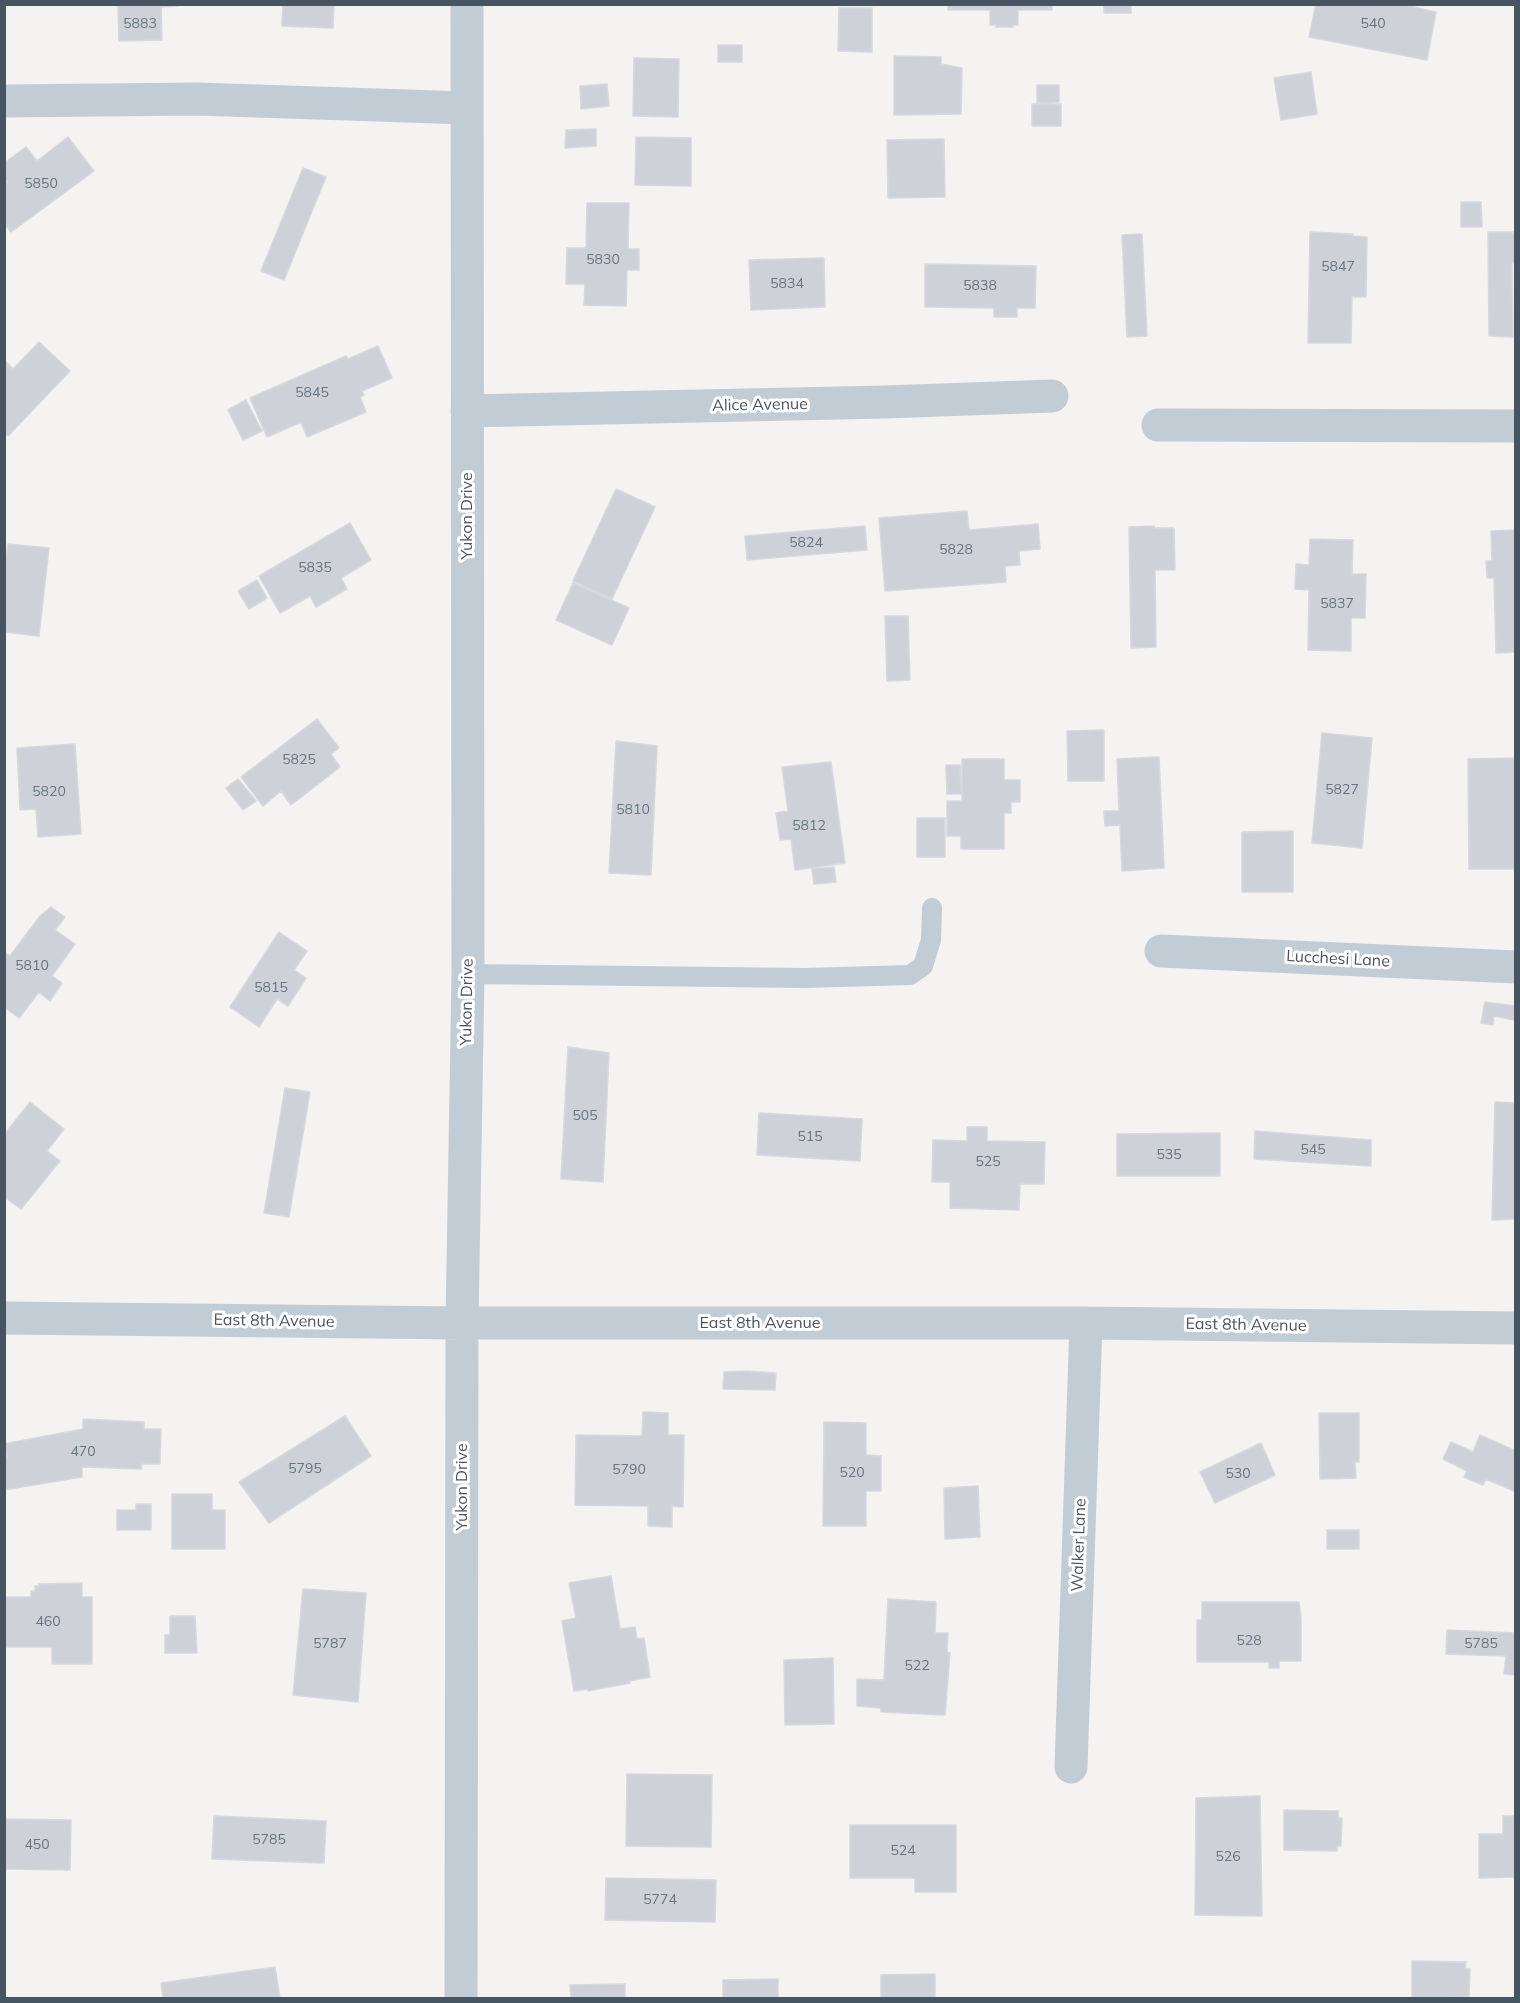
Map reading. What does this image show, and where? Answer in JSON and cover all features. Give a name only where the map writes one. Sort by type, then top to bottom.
[{"type":"street","name":"Yukon Drive","points":[[461,1998],[462,1323],[468,974],[467,4]]},
{"type":"street","points":[[4,101],[197,99],[467,108]]},
{"type":"street","name":"Alice Avenue","points":[[467,411],[861,403],[1052,396]]},
{"type":"street","points":[[1158,425],[1515,426]]},
{"type":"street","name":"Lucchesi Lane","points":[[1161,951],[1515,967]]},
{"type":"street","name":"East 8th Avenue","points":[[4,1318],[462,1323],[1086,1323],[1515,1328]]},
{"type":"street","name":"Walker Lane","points":[[1071,1767],[1086,1323]]},
{"type":"lane","points":[[468,974],[804,978],[910,975],[923,966],[931,940],[932,908]]},
{"type":"building","points":[[118,4],[177,4],[177,6],[161,7],[162,40],[119,41]]},
{"type":"building","points":[[283,4],[334,4],[333,28],[282,26]]},
{"type":"building","points":[[948,4],[1052,4],[1052,10],[1018,10],[1018,25],[996,27],[996,25],[990,25],[990,10],[948,10]]},
{"type":"building","points":[[1104,4],[1131,4],[1131,13],[1104,13]]},
{"type":"building","points":[[1316,4],[1400,4],[1436,12],[1427,60],[1309,37]]},
{"type":"building","points":[[839,8],[872,8],[872,52],[838,51]]},
{"type":"building","points":[[718,45],[742,45],[742,62],[718,62]]},
{"type":"building","points":[[894,56],[941,57],[941,64],[962,68],[961,114],[894,115]]},
{"type":"building","points":[[634,58],[679,59],[678,117],[633,116]]},
{"type":"building","points":[[1311,72],[1317,114],[1281,120],[1274,78]]},
{"type":"building","points":[[607,84],[609,106],[581,109],[580,86]]},
{"type":"building","points":[[1037,85],[1059,85],[1059,102],[1037,103]]},
{"type":"building","points":[[1032,104],[1061,104],[1061,126],[1032,126]]},
{"type":"building","points":[[596,129],[596,146],[565,148],[566,130]]},
{"type":"building","points":[[68,137],[94,171],[11,232],[4,223],[4,185],[8,182],[4,178],[4,163],[26,147],[37,161]]},
{"type":"building","points":[[636,137],[691,138],[691,186],[635,185]]},
{"type":"building","points":[[944,139],[945,197],[888,198],[887,140]]},
{"type":"building","points":[[303,168],[326,177],[284,280],[261,271]]},
{"type":"building","points":[[1461,202],[1481,202],[1482,227],[1461,227]]},
{"type":"building","points":[[587,203],[629,203],[628,249],[639,249],[639,270],[627,270],[626,306],[584,305],[585,284],[566,284],[567,248],[586,248]]},
{"type":"building","points":[[1310,232],[1367,237],[1366,297],[1352,297],[1351,343],[1308,343]]},
{"type":"building","points":[[1488,232],[1516,234],[1516,262],[1512,263],[1513,337],[1489,336]]},
{"type":"building","points":[[1142,234],[1147,336],[1127,337],[1122,235]]},
{"type":"building","points":[[824,258],[825,307],[751,310],[749,260]]},
{"type":"building","points":[[925,264],[1036,266],[1035,308],[1017,308],[1017,317],[994,317],[994,308],[925,307]]},
{"type":"building","points":[[39,342],[70,371],[8,436],[4,432],[4,360],[13,369]]},
{"type":"building","points":[[378,346],[392,378],[362,391],[364,395],[360,397],[366,412],[307,437],[301,422],[267,437],[250,398],[346,356],[348,359]]},
{"type":"building","points":[[246,400],[262,431],[243,440],[228,410]]},
{"type":"building","points":[[616,489],[655,507],[612,599],[573,581]]},
{"type":"building","points":[[967,511],[969,530],[1038,524],[1040,549],[1019,551],[1020,565],[1005,566],[1006,582],[885,591],[879,518]]},
{"type":"building","points":[[350,523],[371,560],[341,578],[347,589],[316,607],[310,596],[280,613],[259,576]]},
{"type":"building","points":[[865,526],[867,550],[747,560],[745,536]]},
{"type":"building","points":[[1154,526],[1155,528],[1174,528],[1175,570],[1155,570],[1156,647],[1131,648],[1129,527]]},
{"type":"building","points":[[1516,530],[1516,652],[1496,653],[1494,578],[1487,578],[1486,561],[1492,561],[1491,531]]},
{"type":"building","points":[[1310,539],[1353,540],[1352,574],[1366,574],[1365,618],[1351,618],[1351,651],[1308,650],[1309,590],[1295,589],[1296,564],[1309,565]]},
{"type":"building","points":[[8,544],[49,548],[39,636],[4,632],[4,571]]},
{"type":"building","points":[[257,580],[267,598],[249,609],[238,591]]},
{"type":"building","points":[[573,583],[629,608],[612,645],[556,620]]},
{"type":"building","points":[[885,616],[908,616],[910,680],[887,681]]},
{"type":"building","points":[[317,719],[339,748],[331,754],[340,767],[291,805],[281,791],[263,806],[241,777]]},
{"type":"building","points":[[1104,730],[1104,781],[1068,781],[1067,731]]},
{"type":"building","points":[[1322,733],[1372,738],[1362,848],[1312,843]]},
{"type":"building","points":[[616,741],[657,746],[651,875],[609,873]]},
{"type":"building","points":[[75,744],[81,834],[38,837],[36,809],[20,810],[17,748]]},
{"type":"building","points":[[1159,757],[1164,868],[1122,871],[1120,825],[1105,826],[1104,811],[1119,811],[1117,759]]},
{"type":"building","points":[[1516,758],[1516,869],[1469,869],[1468,759]]},
{"type":"building","points":[[962,759],[1004,759],[1004,780],[1020,780],[1020,802],[1011,802],[1011,813],[1004,813],[1004,849],[961,849],[961,836],[947,836],[947,801],[962,801]]},
{"type":"building","points":[[831,762],[845,863],[795,870],[791,839],[780,840],[776,813],[788,811],[782,767]]},
{"type":"building","points":[[946,765],[960,765],[961,794],[947,794]]},
{"type":"building","points":[[238,779],[256,801],[243,810],[226,788]]},
{"type":"building","points":[[917,818],[945,818],[945,857],[917,857]]},
{"type":"building","points":[[1293,831],[1293,892],[1242,892],[1242,832]]},
{"type":"building","points":[[834,867],[836,882],[814,884],[812,869]]},
{"type":"building","points":[[51,907],[65,917],[55,930],[75,944],[52,976],[62,983],[50,1001],[39,992],[19,1018],[4,1007],[4,952],[10,956],[40,916]]},
{"type":"building","points":[[279,932],[307,951],[294,970],[306,978],[288,1006],[277,999],[259,1027],[230,1007]]},
{"type":"building","points":[[1485,1002],[1516,1006],[1514,1020],[1494,1016],[1493,1025],[1481,1023]]},
{"type":"building","points":[[568,1047],[609,1053],[603,1182],[561,1179]]},
{"type":"building","points":[[285,1088],[310,1092],[289,1217],[264,1213]]},
{"type":"building","points":[[30,1102],[64,1129],[47,1151],[60,1161],[21,1209],[4,1197],[4,1135]]},
{"type":"building","points":[[1495,1102],[1516,1103],[1516,1219],[1492,1220]]},
{"type":"building","points":[[759,1113],[862,1119],[860,1161],[757,1155]]},
{"type":"building","points":[[967,1127],[987,1127],[987,1141],[1045,1142],[1044,1184],[1020,1184],[1019,1210],[950,1208],[950,1182],[932,1182],[933,1140],[967,1141]]},
{"type":"building","points":[[1255,1131],[1371,1140],[1371,1166],[1254,1159]]},
{"type":"building","points":[[1220,1133],[1220,1176],[1117,1176],[1117,1134]]},
{"type":"building","points":[[724,1372],[776,1373],[775,1390],[723,1389]]},
{"type":"building","points":[[643,1412],[668,1413],[668,1435],[684,1435],[683,1507],[672,1506],[672,1527],[648,1526],[648,1506],[575,1505],[576,1435],[642,1436]]},
{"type":"building","points":[[1319,1413],[1359,1413],[1359,1462],[1355,1462],[1356,1478],[1320,1479]]},
{"type":"building","points":[[345,1416],[371,1456],[269,1523],[239,1482]]},
{"type":"building","points":[[83,1419],[144,1422],[144,1429],[161,1429],[160,1464],[141,1464],[142,1469],[82,1467],[82,1477],[4,1490],[4,1458],[7,1458],[4,1444],[83,1429]]},
{"type":"building","points":[[824,1422],[866,1423],[866,1455],[881,1456],[881,1491],[866,1491],[866,1526],[823,1526]]},
{"type":"building","points":[[1480,1435],[1516,1451],[1516,1492],[1486,1479],[1483,1485],[1464,1477],[1467,1471],[1443,1459],[1451,1442],[1473,1452]]},
{"type":"building","points":[[1261,1443],[1275,1475],[1215,1503],[1200,1472]]},
{"type":"building","points":[[978,1486],[980,1537],[945,1539],[944,1488]]},
{"type":"building","points":[[172,1494],[212,1494],[212,1510],[225,1510],[225,1549],[172,1549]]},
{"type":"building","points":[[136,1504],[151,1504],[151,1530],[117,1530],[117,1510],[136,1510]]},
{"type":"building","points":[[1327,1530],[1359,1530],[1359,1549],[1327,1549]]},
{"type":"building","points":[[611,1576],[620,1629],[635,1627],[637,1639],[644,1638],[650,1677],[588,1691],[588,1689],[574,1691],[562,1621],[576,1618],[569,1583]]},
{"type":"building","points":[[82,1583],[82,1597],[92,1597],[92,1664],[52,1664],[52,1647],[4,1647],[4,1597],[31,1597],[31,1591],[35,1591],[35,1586],[39,1584]]},
{"type":"building","points":[[303,1589],[366,1593],[358,1702],[293,1695]]},
{"type":"building","points":[[888,1599],[936,1602],[935,1633],[948,1633],[947,1652],[950,1653],[945,1715],[881,1712],[881,1708],[857,1706],[857,1679],[884,1680]]},
{"type":"building","points":[[1202,1602],[1299,1602],[1301,1661],[1279,1661],[1279,1668],[1269,1668],[1269,1662],[1197,1662],[1197,1620],[1202,1620]]},
{"type":"building","points":[[170,1616],[195,1616],[197,1653],[165,1653],[165,1635],[170,1635]]},
{"type":"building","points":[[1447,1630],[1516,1633],[1516,1675],[1504,1674],[1506,1656],[1446,1654]]},
{"type":"building","points":[[833,1658],[834,1724],[785,1725],[784,1660]]},
{"type":"building","points":[[627,1774],[712,1775],[711,1847],[626,1846]]},
{"type":"building","points":[[1260,1796],[1262,1916],[1195,1915],[1196,1798]]},
{"type":"building","points":[[1284,1810],[1338,1811],[1338,1818],[1342,1818],[1341,1846],[1337,1846],[1337,1851],[1284,1850]]},
{"type":"building","points":[[214,1816],[326,1821],[324,1863],[212,1859]]},
{"type":"building","points":[[1503,1816],[1516,1816],[1516,1877],[1479,1878],[1479,1834],[1503,1834]]},
{"type":"building","points":[[4,1819],[71,1820],[70,1870],[4,1869]]},
{"type":"building","points":[[850,1825],[956,1825],[956,1892],[915,1892],[915,1878],[850,1878]]},
{"type":"building","points":[[606,1878],[716,1880],[715,1922],[605,1920]]},
{"type":"building","points":[[1412,1961],[1466,1962],[1465,1968],[1470,1969],[1469,1997],[1412,1998]]},
{"type":"building","points":[[275,1967],[280,1998],[163,1998],[161,1983]]},
{"type":"building","points":[[935,1974],[935,1998],[881,1998],[881,1975]]},
{"type":"building","points":[[778,1979],[778,1998],[723,1998],[723,1980]]},
{"type":"building","points":[[625,1984],[625,1998],[571,1998],[570,1985]]}]
